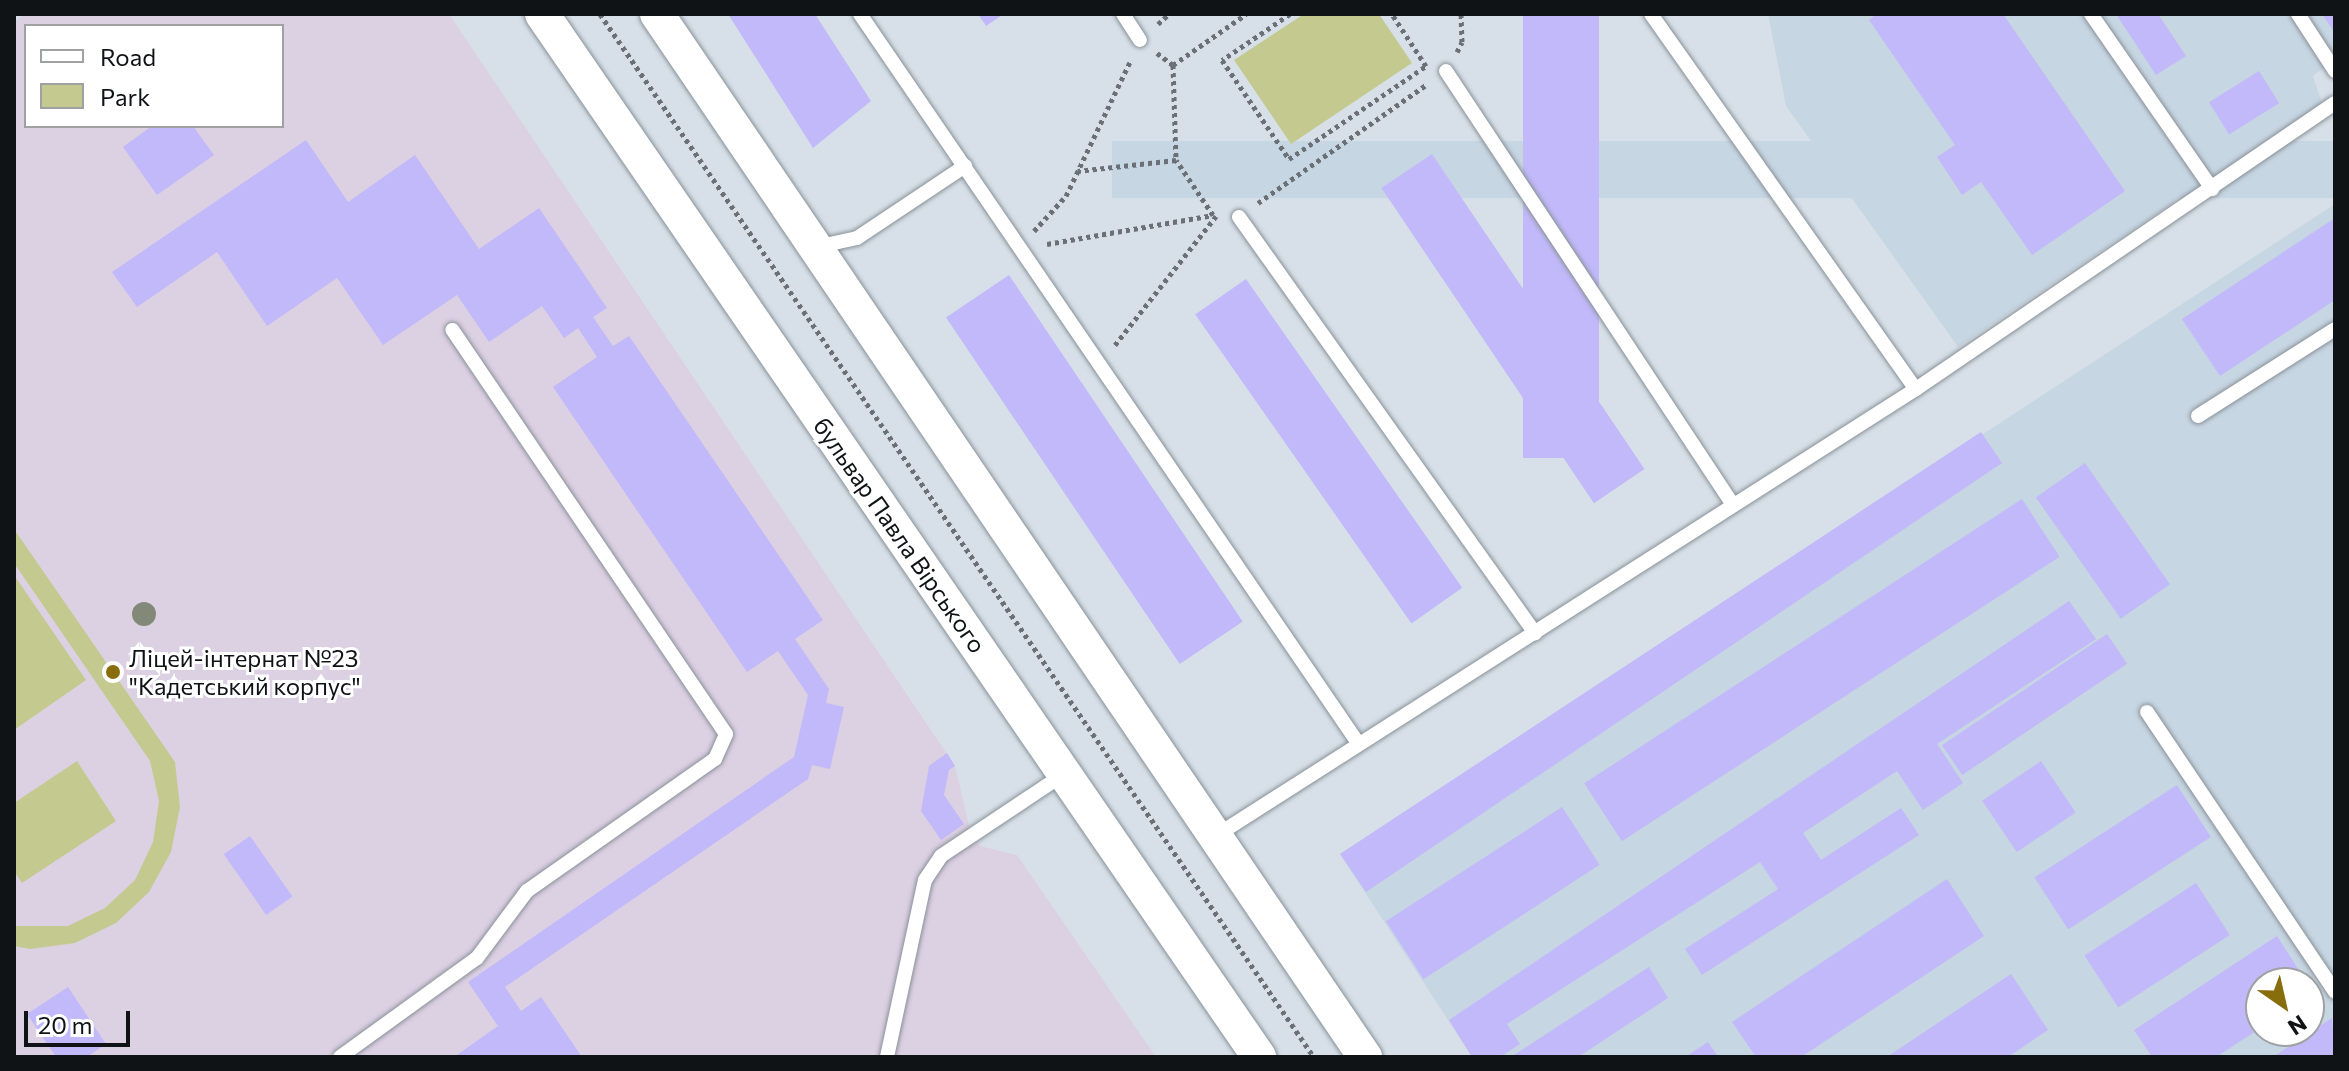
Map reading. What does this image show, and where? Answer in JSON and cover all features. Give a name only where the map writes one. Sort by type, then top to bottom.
[{"type":"street","name":"бульвар Павла Вірського","points":[[542,14],[1259,1057]]},
{"type":"street","points":[[657,14],[1365,1057]]},
{"type":"lane","points":[[860,14],[1358,743]]},
{"type":"lane","points":[[1123,14],[1140,40]]},
{"type":"lane","points":[[1651,14],[1916,389]]},
{"type":"lane","points":[[2091,14],[2212,189]]},
{"type":"lane","points":[[2298,14],[2335,71]]},
{"type":"lane","points":[[1446,71],[1733,505]]},
{"type":"lane","points":[[1214,837],[1916,389],[2335,103]]},
{"type":"lane","points":[[815,247],[857,238],[965,166]]},
{"type":"lane","points":[[1239,217],[1535,633]]},
{"type":"lane","points":[[2198,416],[2335,329]]},
{"type":"lane","points":[[340,1057],[477,958],[527,891],[715,759],[726,734],[452,330]]},
{"type":"lane","points":[[2147,712],[2335,992]]},
{"type":"lane","points":[[887,1057],[925,880],[941,856],[1064,774]]},
{"type":"path","points":[[600,14],[1314,1057]]},
{"type":"path","points":[[1018,249],[1066,196],[1140,40],[1169,14]]},
{"type":"path","points":[[1173,65],[1246,14]]},
{"type":"path","points":[[1290,14],[1222,60],[1289,159],[1426,66],[1392,14]]},
{"type":"path","points":[[1446,71],[1462,42],[1461,14]]},
{"type":"path","points":[[1140,40],[1173,65]]},
{"type":"path","points":[[1018,249],[1213,215],[1176,160],[1173,65]]},
{"type":"path","points":[[1078,171],[1176,160]]},
{"type":"shaded area","points":[[26,14],[449,14],[955,766],[971,834],[980,846],[1017,855],[1156,1057],[14,1057],[14,22]]},
{"type":"shaded area","points":[[1768,14],[2335,14],[2335,59],[2313,76],[2322,103],[2230,167],[2213,160],[2182,184],[2174,202],[1958,347],[1786,106]]},
{"type":"shaded area","points":[[1112,141],[2335,141],[2335,198],[1112,198]]},
{"type":"shaded area","points":[[2335,204],[2335,1057],[1472,1057],[1340,854]]},
{"type":"green space","points":[[1304,14],[1379,14],[1412,63],[1291,144],[1234,60]]},
{"type":"green space","points":[[14,529],[175,762],[180,807],[171,852],[149,892],[116,923],[75,943],[30,949],[14,946],[14,926],[68,926],[105,908],[135,880],[153,842],[159,801],[150,761],[14,563]]},
{"type":"green space","points":[[14,575],[86,680],[14,730]]},
{"type":"green space","points":[[77,761],[116,821],[22,883],[14,871],[14,803]]},
{"type":"building","points":[[728,14],[815,14],[871,101],[813,148]]},
{"type":"building","points":[[978,14],[1004,14],[986,26]]},
{"type":"building","points":[[1523,14],[1599,14],[1599,458],[1523,458]]},
{"type":"building","points":[[1877,14],[2003,14],[2125,191],[2032,255],[1981,182],[1962,195],[1937,157],[1955,145],[1869,20]]},
{"type":"building","points":[[2116,14],[2158,14],[2186,56],[2156,75]]},
{"type":"building","points":[[2322,14],[2335,14],[2335,33]]},
{"type":"building","points":[[2259,71],[2279,103],[2229,134],[2209,102]]},
{"type":"building","points":[[149,128],[194,128],[214,155],[157,195],[123,147]]},
{"type":"building","points":[[306,140],[348,202],[415,155],[479,249],[539,208],[607,308],[593,317],[613,346],[629,336],[823,620],[795,639],[829,689],[826,703],[844,707],[830,769],[812,765],[808,779],[505,987],[521,1011],[541,997],[582,1057],[454,1057],[498,1026],[468,982],[794,757],[808,695],[778,651],[747,672],[553,387],[597,357],[578,328],[564,338],[542,306],[489,342],[457,295],[383,345],[337,278],[267,326],[217,252],[137,307],[112,272]]},
{"type":"building","points":[[1432,154],[1644,469],[1594,503],[1381,188]]},
{"type":"building","points":[[2335,218],[2335,300],[2220,376],[2182,319]]},
{"type":"building","points":[[1009,275],[1243,622],[1180,664],[946,317]]},
{"type":"building","points":[[1246,279],[1462,588],[1411,623],[1195,315]]},
{"type":"building","points":[[1981,432],[2002,463],[1366,892],[1340,854]]},
{"type":"building","points":[[2085,463],[2170,584],[2121,619],[2036,497]]},
{"type":"building","points":[[2022,499],[2060,557],[1622,841],[1584,783]]},
{"type":"building","points":[[2069,601],[2096,639],[1937,744],[1963,783],[1923,810],[1897,771],[1803,833],[1821,860],[1901,808],[1919,835],[1702,975],[1685,949],[1778,889],[1760,862],[1507,1024],[1520,1044],[1500,1057],[1472,1057],[1449,1020]]},
{"type":"building","points":[[2107,634],[2127,664],[1962,775],[1942,745]]},
{"type":"building","points":[[947,753],[955,766],[949,770],[944,795],[964,824],[941,840],[921,811],[929,766]]},
{"type":"building","points":[[2041,761],[2076,812],[2017,852],[1982,801]]},
{"type":"building","points":[[2177,785],[2211,837],[2068,930],[2034,878]]},
{"type":"building","points":[[1562,807],[1600,865],[1423,979],[1386,921]]},
{"type":"building","points":[[250,836],[292,897],[266,915],[224,854]]},
{"type":"building","points":[[1947,879],[1984,936],[1801,1057],[1756,1057],[1732,1022]]},
{"type":"building","points":[[2196,883],[2230,935],[2118,1007],[2084,955]]},
{"type":"building","points":[[2277,936],[2297,967],[2245,967],[2245,1038],[2216,1057],[2152,1057],[2134,1030]]},
{"type":"building","points":[[1649,967],[1668,998],[1578,1057],[1511,1057]]},
{"type":"building","points":[[2011,974],[2048,1030],[2008,1057],[1887,1057]]},
{"type":"building","points":[[68,987],[106,1044],[87,1057],[56,1057],[27,1014]]},
{"type":"building","points":[[2332,1018],[2335,1057],[2273,1057],[2288,1047],[2325,1047],[2325,1023]]},
{"type":"building","points":[[1708,1042],[1718,1057],[1685,1057]]},
{"type":"place","name":"Ліцей-інтернат №23 \"Кадетський корпус\"","points":[[113,672]]}]
